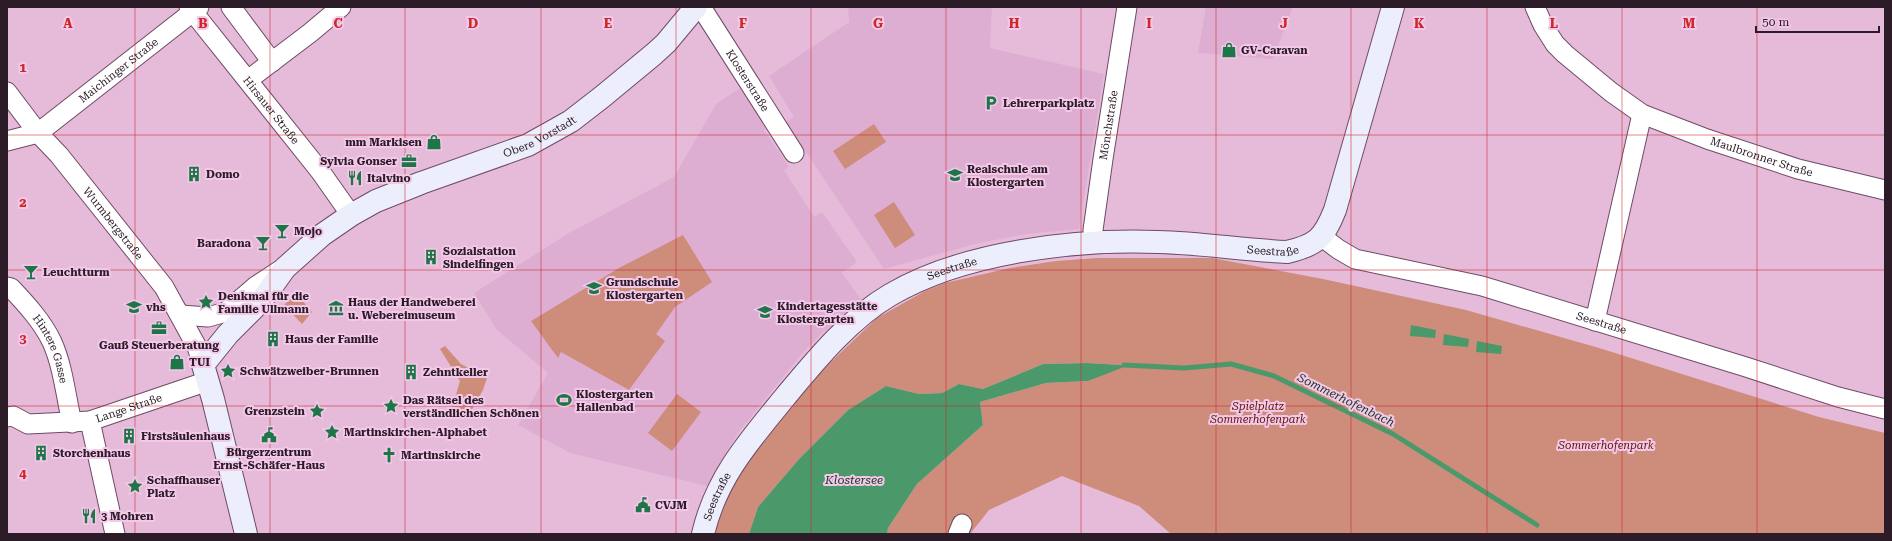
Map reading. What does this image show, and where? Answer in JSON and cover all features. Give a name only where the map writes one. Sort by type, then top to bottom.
[{"type":"street","points":[[231,7],[272,62]]},
{"type":"street","points":[[248,80],[310,34],[341,7]]},
{"type":"street","name":"Obere Vorstadt","points":[[206,373],[228,334],[262,300],[285,268],[322,235],[351,215],[376,201],[412,186],[528,145],[571,121],[627,77],[658,50],[696,7]]},
{"type":"street","name":"Klosterstraße","points":[[701,7],[794,154]]},
{"type":"street","name":"Mönchstraße","points":[[1093,243],[1093,230],[1103,159],[1127,7]]},
{"type":"street","name":"Seestraße","points":[[703,534],[708,512],[722,481],[742,450],[796,384],[838,338],[876,305],[906,286],[947,269],[1025,251],[1093,243],[1158,242],[1286,252],[1302,248],[1321,236],[1328,228],[1335,210],[1393,7]]},
{"type":"street","name":"Maulbronner Straße","points":[[1535,7],[1543,25],[1555,44],[1611,92],[1642,114],[1707,139],[1798,169],[1885,190]]},
{"type":"street","name":"Hirsauer Straße","points":[[194,9],[320,171],[342,200],[351,215]]},
{"type":"street","name":"Maichinger Straße","points":[[38,132],[194,9]]},
{"type":"street","name":"Wurmbergstraße","points":[[7,92],[164,287],[197,347],[206,373]]},
{"type":"street","points":[[1595,321],[1642,114]]},
{"type":"street","points":[[7,141],[38,132]]},
{"type":"street","name":"Seestraße","points":[[1321,236],[1338,249],[1355,259],[1482,286],[1739,364],[1838,397],[1885,408]]},
{"type":"street","points":[[181,316],[208,317],[226,312],[256,286],[285,268]]},
{"type":"street","name":"Hintere Gasse","points":[[7,287],[11,288],[30,308],[52,342],[57,356],[72,423]]},
{"type":"street","points":[[206,373],[246,534]]},
{"type":"street","name":"Lange Straße","points":[[115,534],[90,421],[206,373]]},
{"type":"street","points":[[7,417],[13,416],[28,424],[90,421]]},
{"type":"shaded area","name":"Realschule am Klostergarten","points":[[848,7],[992,7],[990,48],[1104,74],[1079,229],[1027,234],[979,243],[884,269],[786,122],[794,117],[769,76],[849,22]]},
{"type":"shaded area","points":[[1206,7],[1293,7],[1273,59],[1198,53]]},
{"type":"shaded area","name":"Grundschule Klostergarten","points":[[740,88],[767,128],[764,130],[789,167],[784,170],[814,217],[822,212],[857,262],[842,273],[863,302],[821,334],[800,356],[738,433],[707,486],[570,453],[518,425],[548,373],[497,330],[474,293],[569,233],[674,177],[716,104]]},
{"type":"green space","points":[[874,124],[886,142],[845,169],[833,151]]},
{"type":"green space","points":[[894,202],[915,235],[895,248],[874,215]]},
{"type":"green space","points":[[683,235],[712,282],[675,307],[656,334],[665,341],[629,390],[561,352],[558,358],[531,321],[619,268]]},
{"type":"green space","name":"Sommerhofenpark","points":[[1097,258],[1212,258],[1323,279],[1466,310],[1599,348],[1819,417],[1885,433],[1885,534],[1171,534],[1139,506],[1062,476],[989,510],[970,534],[887,534],[888,528],[917,484],[983,425],[980,402],[1046,383],[1088,381],[1123,365],[1087,363],[1043,364],[983,389],[959,384],[942,393],[919,394],[886,386],[848,410],[800,458],[758,507],[749,534],[712,534],[735,480],[769,433],[811,381],[877,318],[925,291],[945,283],[1010,268],[1056,261]]},
{"type":"green space","points":[[296,293],[312,312],[302,324],[284,305]]},
{"type":"green space","points":[[445,346],[461,364],[487,378],[483,390],[471,411],[452,408],[460,381],[440,349]]},
{"type":"green space","points":[[677,394],[701,412],[672,451],[648,433]]},
{"type":"water","points":[[1411,325],[1436,330],[1435,338],[1410,336]]},
{"type":"water","points":[[1444,334],[1469,339],[1468,347],[1443,345]]},
{"type":"water","points":[[1477,341],[1502,346],[1501,354],[1476,352]]},
{"type":"water","name":"Klostersee","points":[[1087,363],[1123,365],[1124,367],[1088,381],[1046,383],[980,402],[983,425],[917,484],[888,528],[887,534],[749,534],[758,507],[800,458],[848,410],[886,386],[919,394],[942,393],[959,384],[983,389],[1043,364]]},
{"type":"waterway","name":"Sommerhofenbach","points":[[1124,365],[1184,368],[1231,364],[1274,376],[1393,434],[1537,525]]},
{"type":"place","name":"GV-Caravan","points":[[1229,50]]},
{"type":"place","name":"Lehrerparkplatz","points":[[991,103]]},
{"type":"place","name":"mm Markisen","points":[[434,142]]},
{"type":"place","name":"Sylvia Gonser","points":[[409,161]]},
{"type":"place","name":"Domo","points":[[194,174]]},
{"type":"place","name":"Realschule am Klostergarten","points":[[955,175]]},
{"type":"place","name":"Italvino","points":[[355,178]]},
{"type":"place","name":"Mojo","points":[[282,231]]},
{"type":"place","name":"Baradona","points":[[263,243]]},
{"type":"place","name":"Sozialstation Sindelfingen","points":[[431,257]]},
{"type":"place","name":"Leuchtturm","points":[[31,272]]},
{"type":"place","name":"Grundschule Klostergarten","points":[[594,288]]},
{"type":"place","name":"Denkmal für die Familie Ullmann","points":[[206,302]]},
{"type":"place","name":"vhs","points":[[134,307]]},
{"type":"place","name":"Haus der Handweberei u. Webereimuseum","points":[[336,308]]},
{"type":"place","name":"Kindertagesstätte Klostergarten","points":[[765,312]]},
{"type":"place","name":"Gauß Steuerberatung","points":[[159,328]]},
{"type":"place","name":"Haus der Familie","points":[[273,339]]},
{"type":"place","name":"TUI","points":[[177,362]]},
{"type":"place","name":"Schwätzweiber-Brunnen","points":[[228,371]]},
{"type":"place","name":"Zehntkeller","points":[[411,372]]},
{"type":"place","name":"Klostergarten Hallenbad","points":[[564,400]]},
{"type":"place","name":"Das Rätsel des verständlichen Schönen","points":[[391,406]]},
{"type":"place","name":"Grenzstein","points":[[317,411]]},
{"type":"place","name":"Martinskirchen-Alphabet","points":[[332,432]]},
{"type":"place","name":"Bürgerzentrum Ernst-Schäfer-Haus","points":[[269,435]]},
{"type":"place","name":"Firstsäulenhaus","points":[[129,436]]},
{"type":"place","name":"Storchenhaus","points":[[41,453]]},
{"type":"place","name":"Martinskirche","points":[[389,455]]},
{"type":"place","name":"Schaffhauser Platz","points":[[135,486]]},
{"type":"place","name":"CVJM","points":[[643,505]]},
{"type":"place","name":"3 Mohren","points":[[89,516]]},
{"type":"park label","name":"Spielplatz Sommerhofenpark","points":[[1258,412]]}]
